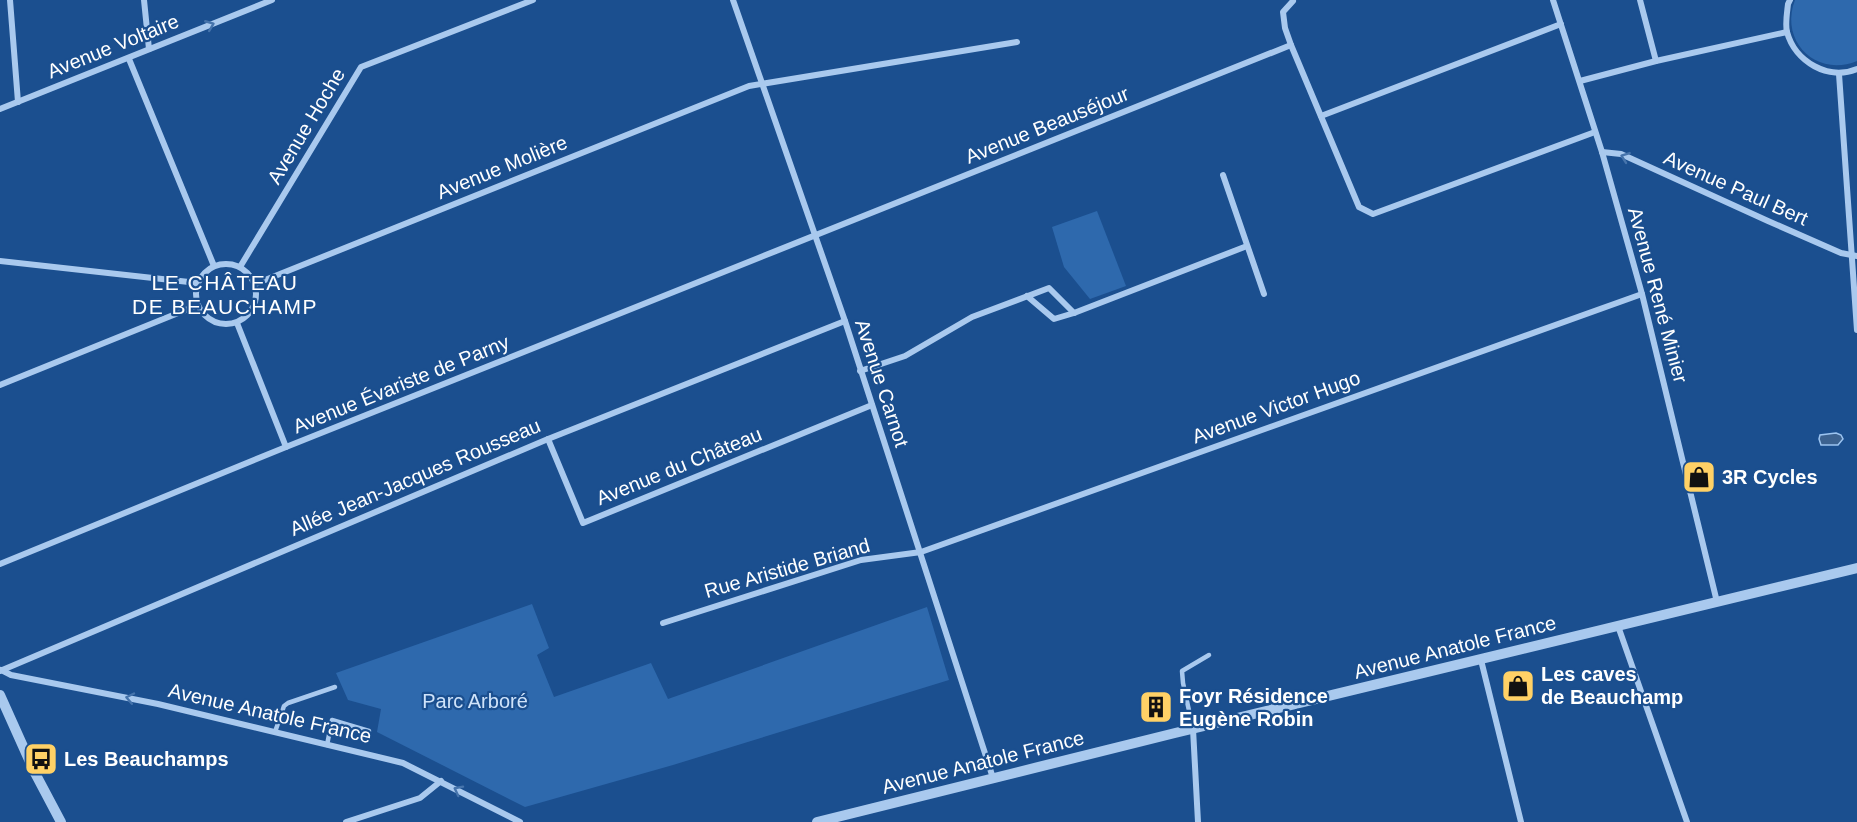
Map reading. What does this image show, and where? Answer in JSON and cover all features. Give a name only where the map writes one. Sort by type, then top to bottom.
[{"type":"street","points":[[10,0],[18,102]]},
{"type":"street","points":[[144,0],[149,49]]},
{"type":"street","name":"Avenue Voltaire","points":[[0,109],[129,59],[253,4],[272,0]]},
{"type":"street","name":"Avenue Hoche","points":[[240,267],[362,67],[533,0]]},
{"type":"street","name":"Avenue Carnot","points":[[733,0],[845,321],[993,778]]},
{"type":"street","points":[[1293,0],[1283,12],[1285,28],[1291,45],[1359,207],[1373,214],[1595,132]]},
{"type":"street","name":"Avenue René Minier","points":[[1553,0],[1602,152],[1642,294],[1717,602]]},
{"type":"street","points":[[1640,0],[1656,61]]},
{"type":"street","points":[[1790,0],[1787,32],[1796,52],[1812,66],[1839,74],[1846,74],[1857,69]]},
{"type":"street","points":[[1321,116],[1561,24]]},
{"type":"street","points":[[1580,81],[1656,61],[1787,32]]},
{"type":"street","name":"Avenue Molière","points":[[255,284],[749,86],[1017,42]]},
{"type":"street","name":"Avenue Beauséjour","points":[[816,236],[1291,45]]},
{"type":"street","points":[[129,59],[214,266]]},
{"type":"street","points":[[1839,74],[1854,256],[1857,330]]},
{"type":"street","name":"Avenue Paul Bert","points":[[1602,152],[1621,154],[1768,221],[1854,256]]},
{"type":"street","points":[[1223,175],[1264,294]]},
{"type":"street","name":"Avenue Évariste de Parny","points":[[0,564],[286,447],[816,236]]},
{"type":"street","points":[[1027,296],[1054,319],[1247,246]]},
{"type":"street","points":[[0,261],[198,283]]},
{"type":"street","points":[[222,264],[240,267],[252,277],[255,284],[255,303],[251,311],[237,323],[218,323],[203,313],[198,305],[196,298],[198,283],[202,276],[214,266],[222,264]]},
{"type":"street","points":[[860,371],[905,356],[972,317],[1049,288],[1074,313]]},
{"type":"street","name":"Avenue Victor Hugo","points":[[921,552],[1642,294]]},
{"type":"street","points":[[0,385],[198,305]]},
{"type":"street","name":"Allée Jean-Jacques Rousseau","points":[[1,670],[548,439],[845,321]]},
{"type":"street","points":[[237,323],[286,447]]},
{"type":"street","name":"Avenue du Château","points":[[548,439],[583,523],[872,405]]},
{"type":"street","name":"Rue Aristide Briand","points":[[663,623],[861,560],[921,552]]},
{"type":"street","name":"Avenue Anatole France","points":[[817,822],[1857,568]]},
{"type":"street","points":[[1618,626],[1687,822]]},
{"type":"street","points":[[1481,660],[1521,822]]},
{"type":"street","name":"Avenue Anatole France","points":[[1,670],[11,675],[123,696],[403,763],[520,822]]},
{"type":"street","points":[[0,695],[35,773],[61,822]]},
{"type":"street","points":[[1193,729],[1198,822]]},
{"type":"street","points":[[346,822],[420,798],[441,782]]},
{"type":"lane","points":[[1193,729],[1182,671],[1209,655]]},
{"type":"lane","points":[[275,732],[284,706],[288,703],[335,687]]},
{"type":"lane","points":[[327,745],[332,720],[369,731]]},
{"type":"green space","points":[[1795,0],[1857,0],[1857,61],[1842,65],[1828,64],[1815,60],[1805,52],[1797,42],[1792,29],[1791,15]]},
{"type":"green space","points":[[1097,211],[1126,286],[1090,299],[1064,267],[1052,227]]},
{"type":"green space","name":"Parc Arboré","points":[[532,604],[549,648],[537,655],[554,697],[651,663],[668,699],[927,607],[949,680],[673,765],[525,807],[377,732],[381,709],[348,700],[336,673]]},
{"type":"shaded area","points":[[1836,433],[1843,439],[1838,445],[1821,445],[1820,435]]},
{"type":"place","name":"3R Cycles","points":[[1699,477]]},
{"type":"place","name":"Les caves de Beauchamp","points":[[1518,686]]},
{"type":"place","name":"Foyr Résidence Eugène Robin","points":[[1156,707]]},
{"type":"place","name":"Les Beauchamps","points":[[41,759]]},
{"type":"district","name":"LE CHÂTEAU DE BEAUCHAMP","points":[[225,295]]}]
